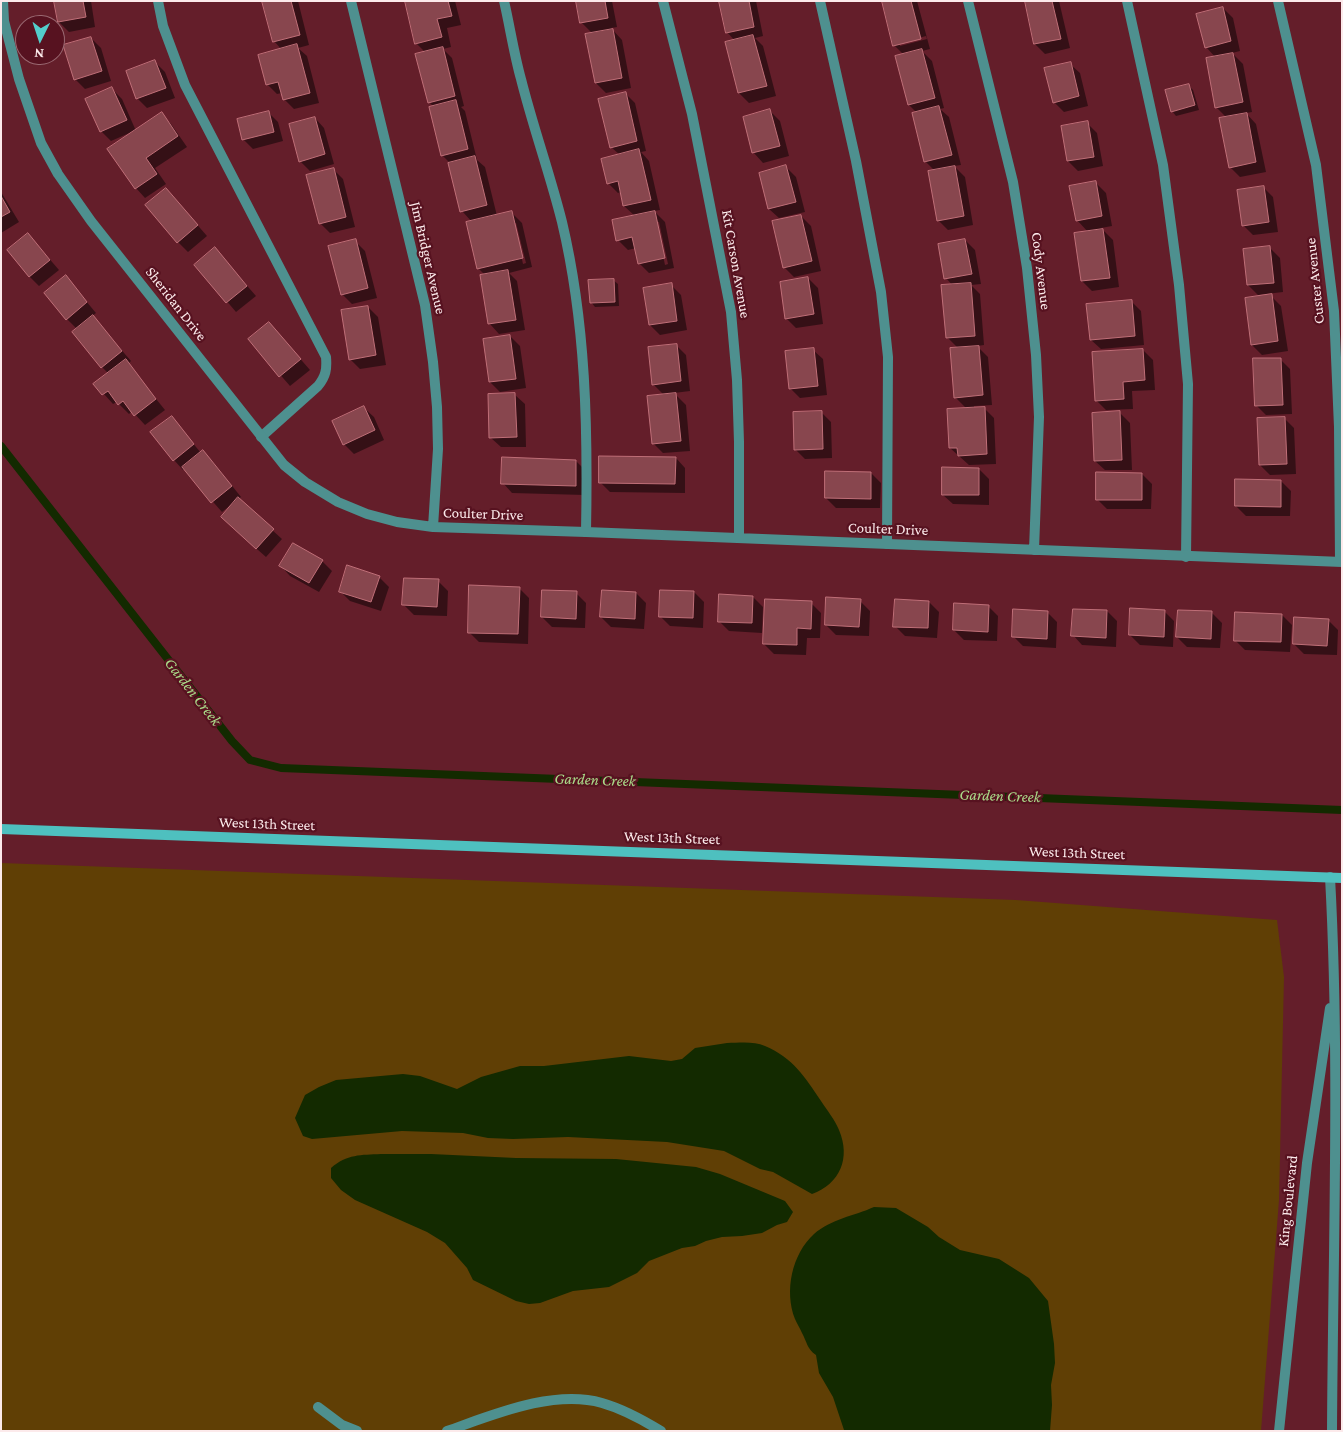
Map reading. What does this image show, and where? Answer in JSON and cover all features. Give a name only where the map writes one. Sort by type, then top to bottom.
[{"type":"main road","name":"West 13th Street","points":[[1,829],[1342,878]]},
{"type":"street","name":"Sheridan Drive","points":[[3,1],[2,21],[22,88],[42,143],[58,174],[91,221],[261,437],[284,465],[305,482],[338,502],[367,514],[397,522],[433,527]]},
{"type":"street","points":[[158,1],[163,26],[185,85],[326,357],[327,369],[318,386],[261,437]]},
{"type":"street","name":"Jim Bridger Avenue","points":[[351,1],[425,305],[437,407],[438,449],[433,527]]},
{"type":"street","points":[[504,1],[521,80],[562,223],[575,290],[582,343],[588,452],[586,532]]},
{"type":"street","name":"Kit Carson Avenue","points":[[663,1],[692,114],[731,312],[738,380],[739,538]]},
{"type":"street","points":[[820,1],[856,161],[881,292],[888,357],[887,544]]},
{"type":"street","name":"Cody Avenue","points":[[968,1],[1013,182],[1027,268],[1036,355],[1039,417],[1034,550]]},
{"type":"street","points":[[1127,1],[1163,165],[1179,285],[1188,384],[1186,557]]},
{"type":"street","name":"Custer Avenue","points":[[1278,1],[1316,165],[1330,274],[1334,311],[1339,427],[1341,562]]},
{"type":"street","name":"Coulter Drive","points":[[433,527],[1341,562]]},
{"type":"street","name":"King Boulevard","points":[[1330,877],[1335,975],[1336,1170],[1332,1431]]},
{"type":"street","name":"King Boulevard","points":[[1279,1431],[1307,1164],[1335,975]]},
{"type":"street","points":[[447,1431],[487,1417],[538,1403],[569,1399],[602,1403],[636,1417],[661,1431]]},
{"type":"street","points":[[318,1407],[336,1420],[357,1431]]},
{"type":"shaded area","points":[[1,863],[1016,900],[1277,920],[1284,977],[1279,1200],[1261,1431],[1,1431]]},
{"type":"shaded area","points":[[727,1043],[761,1044],[783,1056],[804,1076],[833,1119],[842,1140],[843,1160],[841,1169],[836,1177],[822,1190],[812,1194],[773,1172],[760,1169],[724,1151],[667,1142],[568,1137],[488,1138],[463,1133],[402,1131],[312,1139],[303,1136],[295,1118],[305,1095],[336,1080],[403,1074],[420,1076],[457,1089],[481,1077],[520,1066],[544,1066],[629,1056],[671,1061],[682,1059],[695,1048]]},
{"type":"shaded area","points":[[381,1154],[616,1159],[696,1167],[720,1174],[785,1201],[793,1212],[787,1222],[762,1233],[722,1237],[695,1246],[682,1248],[649,1261],[637,1273],[609,1287],[573,1291],[540,1303],[529,1304],[516,1301],[473,1280],[467,1268],[445,1243],[427,1232],[355,1200],[341,1190],[331,1178],[331,1168],[343,1160],[354,1156]]},
{"type":"shaded area","points":[[874,1207],[896,1208],[928,1227],[939,1237],[960,1250],[999,1259],[1029,1278],[1048,1301],[1055,1363],[1051,1385],[1050,1431],[844,1430],[833,1397],[819,1373],[816,1355],[809,1348],[795,1319],[790,1297],[790,1285],[795,1262],[806,1242],[814,1234],[835,1221]]},
{"type":"building","points":[[54,1],[83,1],[86,17],[65,21],[65,15],[57,15]]},
{"type":"building","points":[[262,1],[291,1],[300,35],[273,42]]},
{"type":"building","points":[[405,1],[448,1],[452,16],[437,19],[442,37],[415,44]]},
{"type":"building","points":[[576,1],[605,1],[608,18],[580,23]]},
{"type":"building","points":[[719,1],[749,1],[754,27],[726,33]]},
{"type":"building","points":[[882,1],[911,1],[921,39],[893,46]]},
{"type":"building","points":[[1025,1],[1052,1],[1061,39],[1034,44]]},
{"type":"building","points":[[1223,7],[1231,41],[1205,48],[1196,14]]},
{"type":"building","points":[[613,29],[622,78],[595,83],[585,34]]},
{"type":"building","points":[[753,35],[767,86],[738,93],[725,42]]},
{"type":"building","points":[[91,37],[102,71],[74,80],[65,51],[65,44]]},
{"type":"building","points":[[297,44],[310,93],[283,100],[278,82],[266,85],[258,55]]},
{"type":"building","points":[[443,47],[455,96],[428,103],[415,54]]},
{"type":"building","points":[[922,49],[935,98],[908,105],[895,56]]},
{"type":"building","points":[[1233,53],[1243,102],[1215,108],[1206,58]]},
{"type":"building","points":[[155,60],[166,88],[136,99],[126,71]]},
{"type":"building","points":[[1071,62],[1079,96],[1053,103],[1044,68]]},
{"type":"building","points":[[1189,84],[1195,105],[1171,112],[1165,90]]},
{"type":"building","points":[[112,87],[127,120],[100,132],[85,99]]},
{"type":"building","points":[[626,92],[637,141],[610,148],[598,99]]},
{"type":"building","points":[[456,100],[468,149],[441,156],[429,107]]},
{"type":"building","points":[[939,106],[952,155],[924,162],[912,113]]},
{"type":"building","points":[[770,109],[780,146],[752,153],[743,117]]},
{"type":"building","points":[[269,111],[274,132],[242,140],[237,119]]},
{"type":"building","points":[[162,112],[178,136],[146,158],[157,174],[135,189],[107,149]]},
{"type":"building","points":[[1247,113],[1256,162],[1229,168],[1219,118]]},
{"type":"building","points":[[315,117],[325,154],[299,162],[289,124]]},
{"type":"building","points":[[1088,121],[1094,157],[1067,161],[1061,126]]},
{"type":"building","points":[[639,149],[651,200],[623,206],[618,181],[607,184],[601,159]]},
{"type":"building","points":[[475,156],[487,205],[460,212],[448,163]]},
{"type":"building","points":[[786,165],[796,202],[768,209],[759,173]]},
{"type":"building","points":[[955,166],[964,216],[937,221],[928,171]]},
{"type":"building","points":[[334,168],[346,217],[319,224],[306,175]]},
{"type":"building","points":[[1096,181],[1102,216],[1076,221],[1069,186]]},
{"type":"building","points":[[1264,186],[1269,222],[1242,226],[1237,190]]},
{"type":"building","points":[[166,188],[198,225],[177,243],[145,205]]},
{"type":"building","points":[[1,196],[10,212],[1,217]]},
{"type":"building","points":[[512,211],[523,258],[477,269],[466,222]]},
{"type":"building","points":[[655,211],[665,258],[638,264],[632,237],[616,241],[612,220]]},
{"type":"building","points":[[801,215],[812,261],[783,268],[772,221]]},
{"type":"building","points":[[1103,229],[1110,278],[1081,281],[1074,233]]},
{"type":"building","points":[[28,233],[50,260],[29,277],[7,250]]},
{"type":"building","points":[[356,239],[368,288],[341,295],[328,246]]},
{"type":"building","points":[[965,239],[972,274],[944,279],[938,244]]},
{"type":"building","points":[[1270,246],[1274,283],[1247,285],[1243,249]]},
{"type":"building","points":[[215,247],[247,286],[226,303],[194,265]]},
{"type":"building","points":[[508,270],[516,320],[488,324],[480,275]]},
{"type":"building","points":[[66,275],[87,302],[66,320],[44,293]]},
{"type":"building","points":[[808,277],[814,314],[785,319],[780,282]]},
{"type":"building","points":[[614,279],[615,302],[590,303],[588,280]]},
{"type":"building","points":[[672,283],[677,321],[649,325],[643,288]]},
{"type":"building","points":[[971,283],[975,336],[946,338],[941,285]]},
{"type":"building","points":[[1272,294],[1278,341],[1251,345],[1245,298]]},
{"type":"building","points":[[1132,300],[1135,336],[1090,340],[1086,304]]},
{"type":"building","points":[[368,306],[376,355],[349,360],[341,310]]},
{"type":"building","points":[[93,315],[122,351],[101,368],[72,332]]},
{"type":"building","points":[[269,322],[301,359],[279,377],[248,339]]},
{"type":"building","points":[[510,335],[516,379],[489,382],[483,339]]},
{"type":"building","points":[[677,344],[681,381],[652,385],[648,347]]},
{"type":"building","points":[[979,346],[983,395],[954,398],[950,348]]},
{"type":"building","points":[[814,348],[818,386],[789,389],[785,351]]},
{"type":"building","points":[[1143,349],[1145,380],[1123,382],[1124,399],[1095,401],[1092,352]]},
{"type":"building","points":[[1253,358],[1281,358],[1283,405],[1255,406]]},
{"type":"building","points":[[126,359],[156,399],[134,416],[123,401],[118,405],[108,391],[102,395],[93,384]]},
{"type":"building","points":[[515,393],[517,437],[489,438],[488,394]]},
{"type":"building","points":[[676,393],[681,441],[652,444],[647,396]]},
{"type":"building","points":[[364,406],[375,430],[343,445],[332,421]]},
{"type":"building","points":[[985,407],[987,454],[958,456],[957,448],[949,448],[947,409]]},
{"type":"building","points":[[822,411],[823,449],[794,450],[793,412]]},
{"type":"building","points":[[1120,411],[1122,460],[1094,461],[1092,413]]},
{"type":"building","points":[[172,416],[194,444],[173,461],[150,432]]},
{"type":"building","points":[[1285,417],[1287,464],[1259,465],[1257,418]]},
{"type":"building","points":[[203,450],[232,486],[211,503],[182,467]]},
{"type":"building","points":[[599,456],[676,457],[675,484],[599,483]]},
{"type":"building","points":[[502,457],[576,460],[576,486],[501,484]]},
{"type":"building","points":[[942,467],[979,468],[979,495],[942,495]]},
{"type":"building","points":[[825,471],[871,472],[871,499],[825,498]]},
{"type":"building","points":[[1096,472],[1142,473],[1142,500],[1096,500]]},
{"type":"building","points":[[1235,479],[1281,480],[1281,507],[1235,506]]},
{"type":"building","points":[[238,497],[274,529],[256,549],[221,517]]},
{"type":"building","points":[[293,543],[323,560],[309,583],[279,566]]},
{"type":"building","points":[[347,565],[380,576],[371,602],[339,592]]},
{"type":"building","points":[[404,578],[439,579],[437,607],[402,605]]},
{"type":"building","points":[[469,585],[520,587],[518,634],[468,633]]},
{"type":"building","points":[[542,590],[577,591],[576,619],[541,617]]},
{"type":"building","points":[[602,590],[636,592],[635,619],[600,617]]},
{"type":"building","points":[[660,590],[694,591],[693,618],[659,617]]},
{"type":"building","points":[[719,594],[753,596],[752,623],[718,622]]},
{"type":"building","points":[[826,597],[861,599],[859,627],[825,625]]},
{"type":"building","points":[[765,599],[812,601],[811,629],[797,628],[797,645],[763,644]]},
{"type":"building","points":[[895,599],[929,601],[928,628],[893,627]]},
{"type":"building","points":[[954,603],[989,605],[988,632],[953,630]]},
{"type":"building","points":[[1130,608],[1165,610],[1164,637],[1129,635]]},
{"type":"building","points":[[1013,609],[1048,611],[1047,639],[1012,637]]},
{"type":"building","points":[[1073,609],[1107,610],[1106,638],[1071,636]]},
{"type":"building","points":[[1178,610],[1212,611],[1211,639],[1176,637]]},
{"type":"building","points":[[1235,612],[1282,614],[1281,642],[1234,641]]},
{"type":"building","points":[[1294,617],[1329,619],[1327,646],[1293,644]]},
{"type":"waterway","name":"Garden Creek","points":[[1,446],[232,741],[250,760],[281,768],[1342,810]]}]
